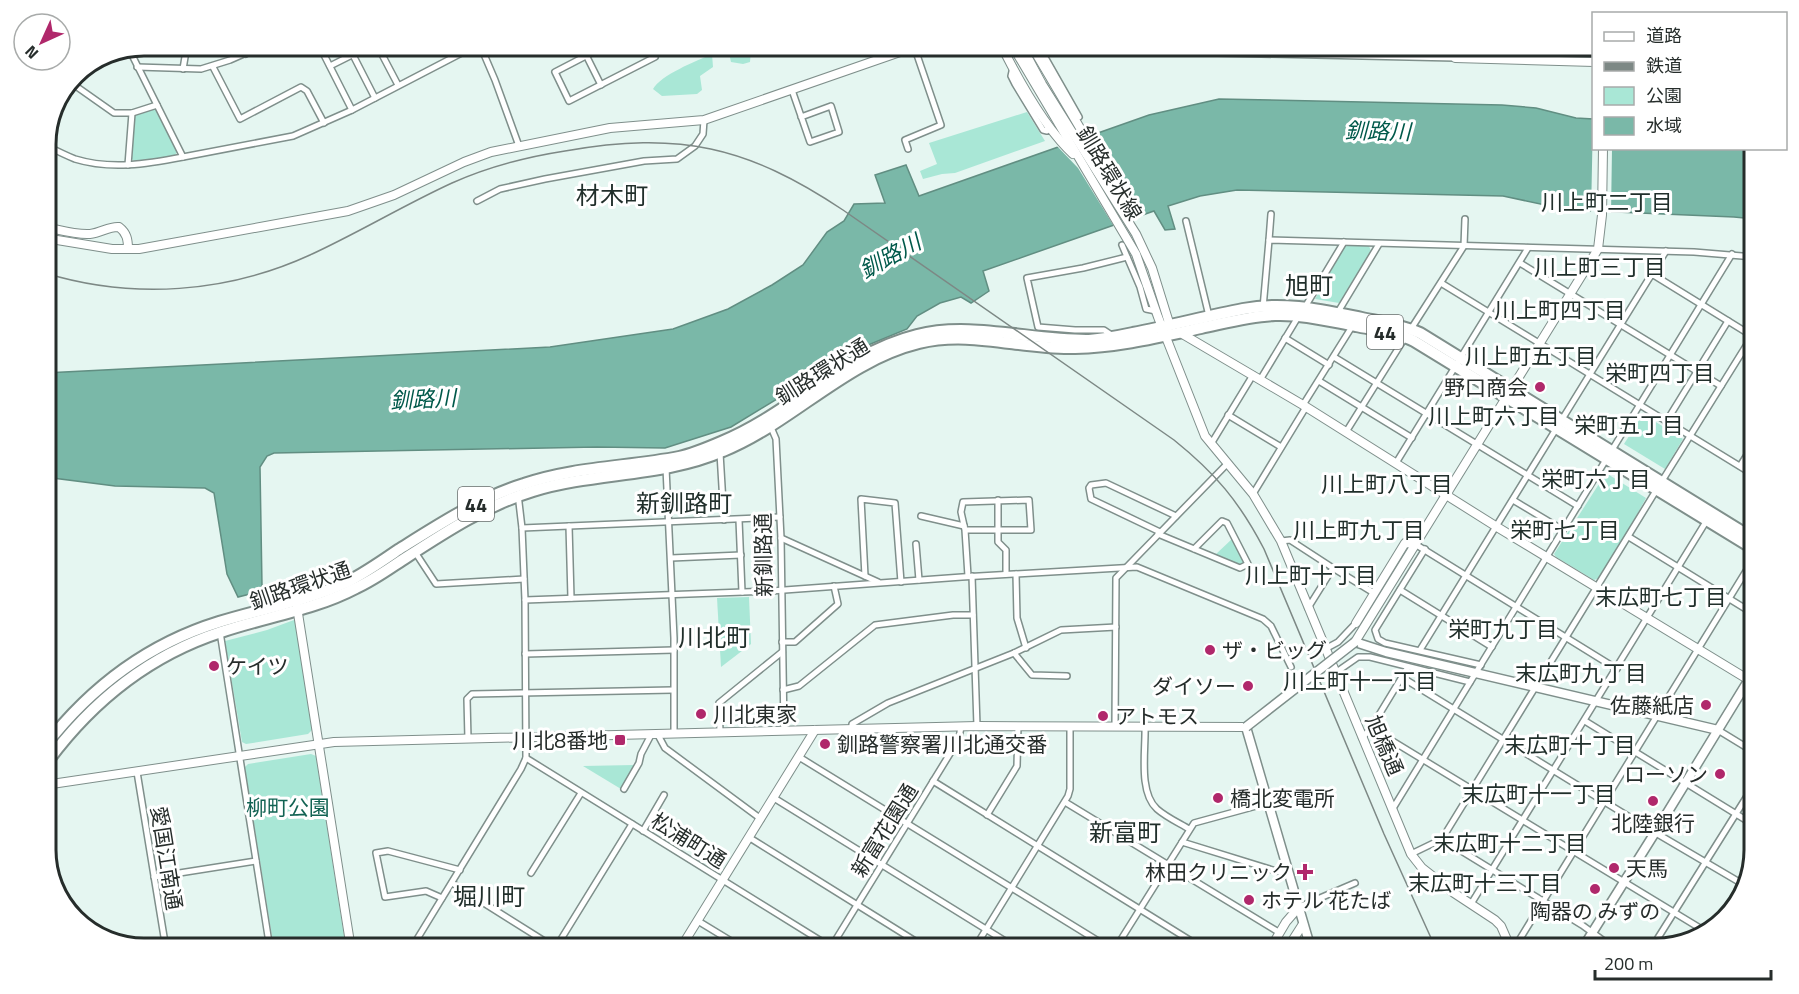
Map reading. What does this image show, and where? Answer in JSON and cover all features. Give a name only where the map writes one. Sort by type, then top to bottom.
[{"type":"highway","name":"釧路環状通","points":[[297,605],[351,580],[485,499],[572,481],[666,468],[720,453],[745,441],[857,359],[883,346],[922,333],[951,330],[1073,340],[1170,330],[1263,311]]},
{"type":"highway","name":"釧路環状通","points":[[56,733],[81,704],[119,672],[178,637],[297,605],[338,597],[517,492],[568,472],[682,457],[768,422],[874,359],[914,344],[929,341],[961,339],[1073,348],[1125,345],[1210,317],[1263,311],[1303,311],[1408,333],[1609,455],[1744,533]]},
{"type":"highway","name":"釧路環状通","points":[[1660,485],[1707,520],[1744,543]]},
{"type":"highway","name":"釧路環状通","points":[[56,751],[75,727],[126,679],[164,655],[219,627]]},
{"type":"main road","points":[[1308,938],[1246,728],[1355,642],[1386,652],[1718,730]]},
{"type":"main road","points":[[1589,938],[1744,692]]},
{"type":"street","points":[[132,56],[183,157]]},
{"type":"street","points":[[183,69],[185,56]]},
{"type":"street","points":[[137,67],[183,69],[213,67],[241,56]]},
{"type":"street","points":[[325,56],[351,110]]},
{"type":"street","points":[[330,66],[351,56]]},
{"type":"street","points":[[356,56],[375,98]]},
{"type":"street","points":[[384,56],[398,85]]},
{"type":"street","points":[[56,150],[76,159],[101,164],[150,164],[293,136],[351,110],[456,56]]},
{"type":"street","points":[[483,56],[495,80],[519,146]]},
{"type":"street","points":[[601,85],[586,56],[555,72],[569,101],[601,85],[655,57],[654,56]]},
{"type":"street","points":[[56,240],[112,249],[128,249],[348,211],[387,198],[491,152],[610,128],[704,120],[889,56]]},
{"type":"street","points":[[908,149],[905,140],[941,125],[917,56]]},
{"type":"street","points":[[1007,56],[1013,67],[1069,132],[1086,143],[1085,160]]},
{"type":"street","name":"釧路環状線","points":[[1023,56],[1069,132]]},
{"type":"street","points":[[1036,56],[1069,132],[1085,160]]},
{"type":"street","points":[[1039,56],[1046,59],[1079,113],[1079,117]]},
{"type":"street","points":[[1360,56],[1592,62]]},
{"type":"street","points":[[213,67],[240,119],[301,87],[308,90],[324,123]]},
{"type":"street","points":[[1013,67],[1011,76],[1015,84],[1043,130],[1047,130]]},
{"type":"street","points":[[77,87],[114,113],[132,112],[157,105]]},
{"type":"street","points":[[792,90],[801,117],[810,142],[839,132],[831,106],[801,117]]},
{"type":"street","points":[[128,165],[132,112]]},
{"type":"street","points":[[477,201],[500,189],[545,179],[644,161],[677,159],[685,155],[699,140],[703,134],[704,120]]},
{"type":"street","points":[[1355,642],[1598,249],[1602,215],[1603,150]]},
{"type":"street","name":"釧路環状線","points":[[1085,160],[1152,268],[1170,330]]},
{"type":"street","points":[[1263,311],[1271,214]]},
{"type":"street","points":[[1346,432],[1464,246],[1465,219]]},
{"type":"street","points":[[1186,221],[1210,317]]},
{"type":"street","points":[[56,229],[94,234],[119,227],[124,231],[128,240],[128,249]]},
{"type":"street","name":"釧路環状線","points":[[1132,236],[1156,311],[1170,330]]},
{"type":"street","points":[[1269,240],[1666,251],[1743,256]]},
{"type":"street","points":[[1210,444],[1228,415],[1303,311],[1344,242]]},
{"type":"street","points":[[1335,317],[1379,244]]},
{"type":"street","points":[[1122,245],[1140,287],[1146,309],[1156,311]]},
{"type":"street","points":[[1396,463],[1528,248]]},
{"type":"street","points":[[1420,650],[1666,251]]},
{"type":"street","points":[[1392,810],[1732,254]]},
{"type":"street","points":[[1114,337],[1104,330],[1038,327],[1027,278],[1127,257]]},
{"type":"street","points":[[1520,263],[1721,386]]},
{"type":"street","points":[[1652,274],[1743,330]]},
{"type":"street","points":[[1441,283],[1743,468]]},
{"type":"street","points":[[1253,494],[1354,321]]},
{"type":"street","points":[[1666,422],[1728,321]]},
{"type":"street","points":[[1170,330],[1305,406],[1744,677]]},
{"type":"street","name":"旭橋通","points":[[1170,330],[1200,426],[1210,444],[1253,494],[1281,541],[1411,854],[1422,868],[1501,926],[1506,938]]},
{"type":"street","points":[[1285,338],[1329,365]]},
{"type":"street","points":[[1411,854],[1442,839],[1743,350]]},
{"type":"street","points":[[1334,357],[1578,506]]},
{"type":"street","points":[[1319,381],[1412,438]]},
{"type":"street","points":[[1228,415],[1281,447]]},
{"type":"street","name":"新釧路通","points":[[768,422],[776,435],[781,538],[780,590],[784,731]]},
{"type":"street","points":[[720,453],[723,520]]},
{"type":"street","points":[[1740,466],[1743,461]]},
{"type":"street","points":[[1115,726],[1116,578],[1227,464]]},
{"type":"street","points":[[666,468],[673,596],[674,734]]},
{"type":"street","points":[[1176,516],[1107,483],[1091,485],[1089,488],[1091,499],[1159,533],[1194,549],[1240,568],[1248,564],[1227,523],[1222,520],[1194,549]]},
{"type":"street","points":[[418,938],[526,758],[525,600],[522,528],[517,492]]},
{"type":"street","points":[[865,576],[861,499],[895,503],[901,582]]},
{"type":"street","points":[[998,500],[998,543],[1006,550],[1006,574]]},
{"type":"street","points":[[921,516],[965,528],[1030,530],[1029,500],[963,502],[961,512],[965,528],[973,615],[977,726]]},
{"type":"street","points":[[1513,500],[1563,530]]},
{"type":"street","points":[[522,528],[780,517]]},
{"type":"street","points":[[739,520],[742,592]]},
{"type":"street","points":[[1471,904],[1707,520]]},
{"type":"street","points":[[569,526],[571,598]]},
{"type":"street","points":[[1629,537],[1744,607]]},
{"type":"street","points":[[781,538],[879,583]]},
{"type":"street","points":[[1281,541],[1290,540],[1374,592]]},
{"type":"street","points":[[1325,648],[1338,642],[1356,622],[1405,543],[1415,544],[1425,549],[1617,669]]},
{"type":"street","points":[[916,544],[919,580]]},
{"type":"street","points":[[1425,549],[1375,630],[1376,635],[1385,643],[1481,665]]},
{"type":"street","points":[[415,552],[436,584],[524,579]]},
{"type":"street","points":[[671,558],[741,555]]},
{"type":"street","points":[[525,600],[673,596],[1137,567],[1263,619],[1271,626],[1291,667]]},
{"type":"street","points":[[1308,608],[1333,568]]},
{"type":"street","points":[[1016,574],[1017,618],[1026,648]]},
{"type":"street","points":[[1520,938],[1744,575]]},
{"type":"street","points":[[782,642],[795,642],[838,604],[834,586]]},
{"type":"street","points":[[1400,590],[1492,647]]},
{"type":"street","points":[[297,605],[349,938]]},
{"type":"street","points":[[783,690],[799,686],[875,625],[953,615],[973,615]]},
{"type":"street","points":[[219,627],[268,938]]},
{"type":"street","points":[[852,730],[852,724],[888,703],[1014,653],[1069,628],[1116,627]]},
{"type":"street","points":[[525,654],[674,650]]},
{"type":"street","points":[[720,732],[719,703],[782,652]]},
{"type":"street","points":[[1014,653],[1032,675],[1067,676]]},
{"type":"street","points":[[1335,673],[1358,657],[1371,657],[1470,682]]},
{"type":"street","points":[[1362,738],[1371,728],[1408,667]]},
{"type":"street","points":[[1403,678],[1737,881]]},
{"type":"street","points":[[468,739],[467,699],[472,694],[673,690]]},
{"type":"street","points":[[1585,721],[1744,819]]},
{"type":"street","points":[[56,783],[319,743],[961,726],[1219,726],[1246,728]]},
{"type":"street","name":"新富花園通","points":[[838,938],[959,739],[961,726]]},
{"type":"street","points":[[987,815],[1017,766],[1018,726]]},
{"type":"street","points":[[981,938],[1065,802],[1070,789],[1070,726]]},
{"type":"street","points":[[1145,726],[1145,787],[1149,798],[1155,808],[1190,830]]},
{"type":"street","points":[[1371,728],[1699,927]]},
{"type":"street","points":[[687,938],[815,730]]},
{"type":"street","points":[[1718,730],[1744,746]]},
{"type":"street","points":[[624,789],[639,763],[641,754],[654,735]]},
{"type":"street","points":[[654,735],[665,748],[761,819]]},
{"type":"street","points":[[799,757],[1095,938]]},
{"type":"street","name":"松浦町通","points":[[526,758],[816,938]]},
{"type":"street","name":"愛国江南通","points":[[137,772],[164,938]]},
{"type":"street","points":[[933,781],[1186,938]]},
{"type":"street","points":[[531,873],[581,793]]},
{"type":"street","points":[[643,831],[664,795]]},
{"type":"street","points":[[774,798],[999,938]]},
{"type":"street","points":[[1658,938],[1744,801]]},
{"type":"street","points":[[1065,802],[1280,933]]},
{"type":"street","points":[[1120,938],[1194,823],[1260,805]]},
{"type":"street","points":[[563,938],[632,824]]},
{"type":"street","points":[[750,838],[910,938]]},
{"type":"street","points":[[1442,839],[1582,925],[1599,938]]},
{"type":"street","points":[[1182,842],[1289,875]]},
{"type":"street","points":[[442,898],[426,891],[385,897],[376,853],[388,851],[460,870]]},
{"type":"street","points":[[154,878],[256,861]]},
{"type":"street","points":[[452,883],[539,938]]},
{"type":"street","points":[[1277,938],[1299,908],[1355,883]]},
{"type":"street","points":[[698,921],[726,938]]},
{"type":"street","points":[[1294,938],[1304,924]]},
{"type":"green space","points":[[712,56],[713,67],[700,76],[702,90],[697,94],[662,96],[653,89],[663,79],[688,64]]},
{"type":"green space","points":[[730,56],[751,56],[750,62],[743,64],[731,62]]},
{"type":"green space","points":[[156,109],[177,152],[174,157],[134,161],[132,159],[134,115]]},
{"type":"green space","points":[[1027,112],[1045,141],[955,173],[923,179],[920,171],[937,164],[929,143]]},
{"type":"green space","points":[[1345,246],[1369,246],[1371,251],[1339,303],[1315,299]]},
{"type":"green space","points":[[1643,414],[1683,439],[1665,469],[1624,444]]},
{"type":"green space","points":[[1606,473],[1646,498],[1599,578],[1594,580],[1554,554]]},
{"type":"green space","points":[[1233,538],[1246,563],[1239,566],[1214,556]]},
{"type":"green space","points":[[749,597],[751,644],[721,667],[717,598]]},
{"type":"green space","name":"柳町公園","points":[[297,621],[313,729],[308,734],[246,744],[242,742],[225,641]]},
{"type":"green space","name":"柳町公園","points":[[311,754],[316,756],[344,938],[272,938],[245,767],[248,764]]},
{"type":"green space","points":[[634,765],[621,789],[583,766]]},
{"type":"water","name":"釧路川","points":[[1219,99],[1502,105],[1536,108],[1576,118],[1592,119],[1592,150],[1743,150],[1743,218],[1569,210],[1503,196],[1237,190],[1200,196],[1168,206],[1175,229],[1165,230],[1154,211],[983,271],[989,291],[971,303],[961,297],[940,303],[917,316],[907,329],[861,348],[731,427],[665,448],[597,447],[274,453],[267,456],[260,467],[262,586],[258,592],[238,597],[227,574],[214,493],[205,488],[115,486],[56,478],[56,372],[550,347],[673,329],[728,309],[803,265],[827,232],[844,221],[854,204],[885,203],[875,175],[906,165],[919,196],[1149,115]]},
{"type":"pier","points":[[1089,132],[1098,157],[1137,220],[1115,228],[1078,168],[1055,144]]},
{"type":"pier","points":[[1592,150],[1612,150],[1611,214],[1591,214]]},
{"type":"railway","points":[[56,276],[112,287],[146,289],[213,285],[246,278],[310,255],[452,183],[479,172],[536,156],[606,145],[678,144],[711,149],[743,158],[775,171],[843,210],[1174,440],[1214,476],[1245,516],[1264,549],[1384,834],[1431,938]]},
{"type":"place","name":"野口商会","points":[[1540,387]]},
{"type":"place","name":"ザ・ビッグ","points":[[1210,650]]},
{"type":"place","name":"ケイツ","points":[[214,666]]},
{"type":"place","name":"ダイソー","points":[[1248,686]]},
{"type":"place","name":"佐藤紙店","points":[[1706,705]]},
{"type":"place","name":"川北東家","points":[[701,714]]},
{"type":"place","name":"アトモス","points":[[1103,716]]},
{"type":"place","name":"川北8番地","points":[[620,740]]},
{"type":"place","name":"釧路警察署川北通交番","points":[[825,744]]},
{"type":"place","name":"ローソン","points":[[1720,774]]},
{"type":"place","name":"橋北変電所","points":[[1218,798]]},
{"type":"place","name":"北陸銀行","points":[[1653,801]]},
{"type":"place","name":"天馬","points":[[1614,868]]},
{"type":"place","name":"林田クリニック","points":[[1305,872]]},
{"type":"place","name":"陶器の みずの","points":[[1595,889]]},
{"type":"place","name":"ホテル 花たば","points":[[1249,900]]},
{"type":"district","name":"材木町","points":[[612,195]]},
{"type":"district","name":"川上町二丁目","points":[[1607,202]]},
{"type":"district","name":"川上町三丁目","points":[[1600,267]]},
{"type":"district","name":"旭町","points":[[1309,285]]},
{"type":"district","name":"川上町四丁目","points":[[1560,310]]},
{"type":"district","name":"川上町五丁目","points":[[1531,356]]},
{"type":"district","name":"栄町四丁目","points":[[1660,373]]},
{"type":"district","name":"川上町六丁目","points":[[1494,416]]},
{"type":"district","name":"栄町五丁目","points":[[1629,425]]},
{"type":"district","name":"栄町六丁目","points":[[1596,479]]},
{"type":"district","name":"川上町八丁目","points":[[1387,484]]},
{"type":"district","name":"新釧路町","points":[[684,503]]},
{"type":"district","name":"川上町九丁目","points":[[1359,530]]},
{"type":"district","name":"栄町七丁目","points":[[1565,530]]},
{"type":"district","name":"川上町十丁目","points":[[1311,575]]},
{"type":"district","name":"末広町七丁目","points":[[1661,597]]},
{"type":"district","name":"栄町九丁目","points":[[1503,629]]},
{"type":"district","name":"川北町","points":[[714,637]]},
{"type":"district","name":"末広町九丁目","points":[[1581,673]]},
{"type":"district","name":"川上町十一丁目","points":[[1360,681]]},
{"type":"district","name":"末広町十丁目","points":[[1570,745]]},
{"type":"district","name":"末広町十一丁目","points":[[1539,794]]},
{"type":"district","name":"新富町","points":[[1125,832]]},
{"type":"district","name":"末広町十二丁目","points":[[1510,843]]},
{"type":"district","name":"末広町十三丁目","points":[[1485,883]]},
{"type":"district","name":"堀川町","points":[[489,896]]}]
